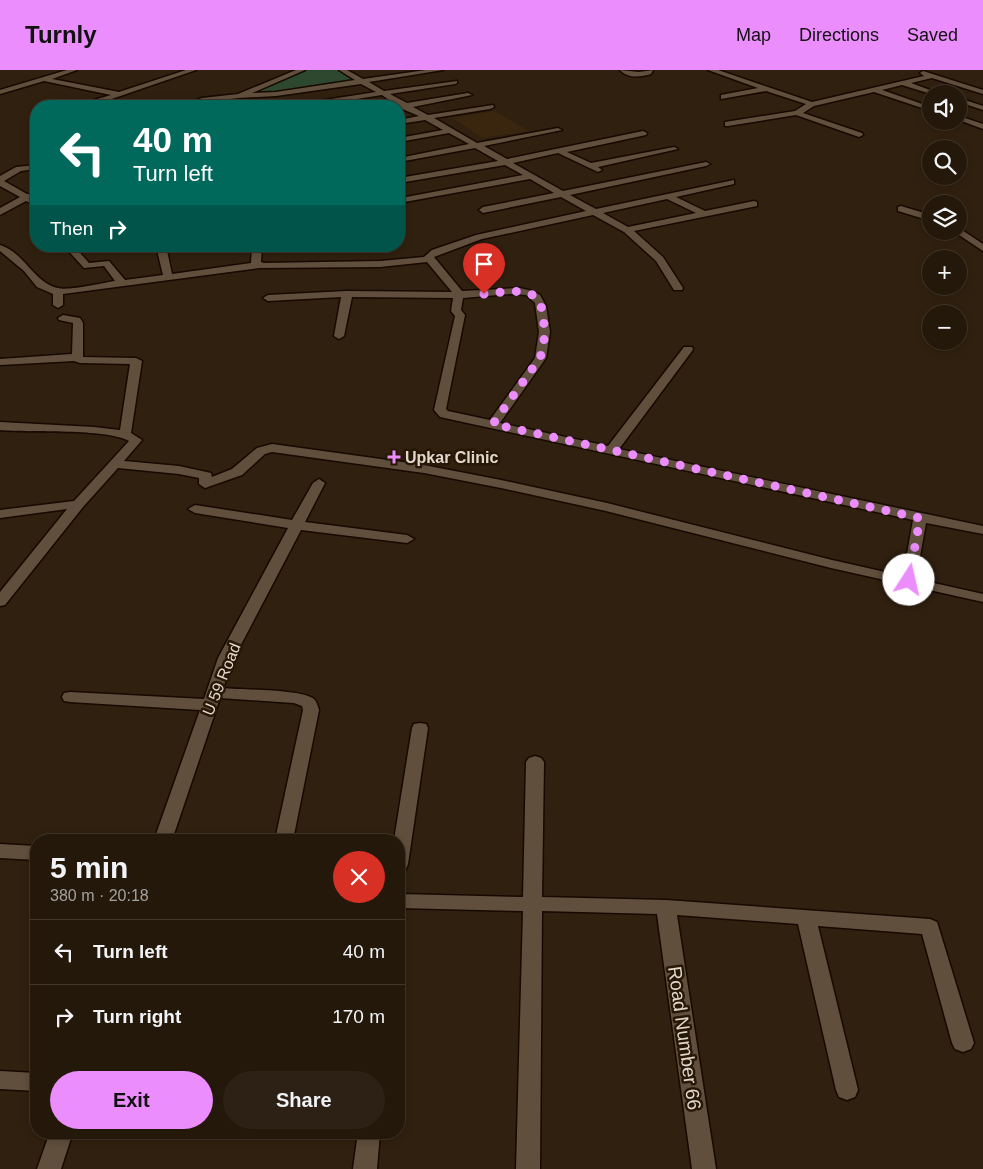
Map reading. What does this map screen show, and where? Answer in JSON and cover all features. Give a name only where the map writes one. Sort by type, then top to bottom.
[{"type":"street","points":[[1,91],[74,70]]},
{"type":"street","points":[[103,100],[193,70]]},
{"type":"street","points":[[239,96],[302,70]]},
{"type":"street","points":[[342,70],[394,100]]},
{"type":"street","points":[[202,100],[272,95],[440,70]]},
{"type":"street","points":[[623,70],[626,73],[638,74],[649,73],[650,70]]},
{"type":"street","points":[[711,70],[812,104]]},
{"type":"street","points":[[914,70],[983,92]]},
{"type":"street","points":[[728,124],[797,113],[812,104],[932,76]]},
{"type":"street","points":[[43,79],[120,94]]},
{"type":"street","points":[[338,100],[454,82]]},
{"type":"street","points":[[903,83],[922,89]]},
{"type":"street","points":[[724,97],[765,88]]},
{"type":"street","points":[[875,90],[922,106]]},
{"type":"street","points":[[405,106],[468,95]]},
{"type":"street","points":[[967,103],[983,108]]},
{"type":"street","points":[[405,107],[427,117],[627,230],[660,259],[678,288]]},
{"type":"street","points":[[405,121],[490,107]]},
{"type":"street","points":[[797,113],[859,135]]},
{"type":"street","points":[[967,121],[983,126]]},
{"type":"street","points":[[405,159],[558,130]]},
{"type":"street","points":[[405,139],[450,131]]},
{"type":"street","points":[[405,180],[506,162],[643,133]]},
{"type":"street","points":[[590,166],[674,149]]},
{"type":"street","points":[[559,150],[620,182]]},
{"type":"street","points":[[483,210],[706,164]]},
{"type":"street","points":[[0,181],[19,170],[30,168]]},
{"type":"street","points":[[405,200],[531,176]]},
{"type":"street","points":[[0,181],[30,195]]},
{"type":"street","points":[[429,259],[429,256],[434,252],[479,237],[731,182]]},
{"type":"street","points":[[668,196],[704,214]]},
{"type":"street","points":[[0,212],[30,197]]},
{"type":"street","points":[[627,230],[754,204]]},
{"type":"street","points":[[901,209],[922,215]]},
{"type":"street","points":[[967,237],[983,248]]},
{"type":"street","points":[[0,248],[27,269],[41,285],[58,292],[258,265],[374,264],[429,259]]},
{"type":"street","points":[[74,252],[87,266],[106,262],[121,282]]},
{"type":"street","points":[[162,252],[168,276]]},
{"type":"street","points":[[257,252],[256,263],[258,265]]},
{"type":"street","points":[[429,259],[460,295]]},
{"type":"street","points":[[58,292],[58,305]]},
{"type":"street","points":[[268,298],[346,294],[460,295],[524,292],[536,297],[540,304],[545,327],[544,347],[540,358],[493,424]]},
{"type":"street","points":[[339,336],[346,294]]},
{"type":"street","points":[[460,295],[456,311],[460,315],[440,410],[448,416],[493,424],[920,518],[983,530]]},
{"type":"street","points":[[63,318],[76,320],[78,323],[77,357]]},
{"type":"street","points":[[612,450],[688,349]]},
{"type":"street","points":[[0,362],[77,357],[82,360],[136,361],[126,435]]},
{"type":"street","points":[[0,426],[53,427],[126,435],[136,438],[135,443],[78,504],[0,602]]},
{"type":"street","points":[[116,464],[192,472],[206,476],[205,484],[237,472],[265,449],[277,448],[362,460],[501,484],[607,507],[812,559],[983,598]]},
{"type":"street","name":"U 59 Road","points":[[165,834],[226,658],[319,483]]},
{"type":"street","points":[[0,514],[78,504]]},
{"type":"street","points":[[195,509],[406,539]]},
{"type":"street","points":[[909,580],[920,518]]},
{"type":"street","points":[[70,697],[297,698],[309,703],[311,710],[285,834]]},
{"type":"street","points":[[404,834],[420,728]]},
{"type":"street","points":[[528,1169],[535,762]]},
{"type":"street","points":[[0,851],[30,854]]},
{"type":"street","points":[[405,901],[666,907],[930,928],[963,1043]]},
{"type":"street","name":"Road Number 66","points":[[666,907],[704,1169]]},
{"type":"street","points":[[806,918],[847,1090]]},
{"type":"street","points":[[0,1080],[30,1082]]},
{"type":"street","points":[[49,1169],[60,1139]]},
{"type":"street","points":[[365,1169],[368,1139]]},
{"type":"shaded area","points":[[495,111],[529,131],[482,138],[453,118]]},
{"type":"green space","points":[[307,70],[345,70],[363,81],[262,95],[254,93]]},
{"type":"place","name":"Upkar Clinic","points":[[394,457]]},
{"type":"route","points":[[484,294],[524,292],[531,294],[538,299],[545,327],[544,347],[540,358],[493,424],[920,518],[909,580]]}]
